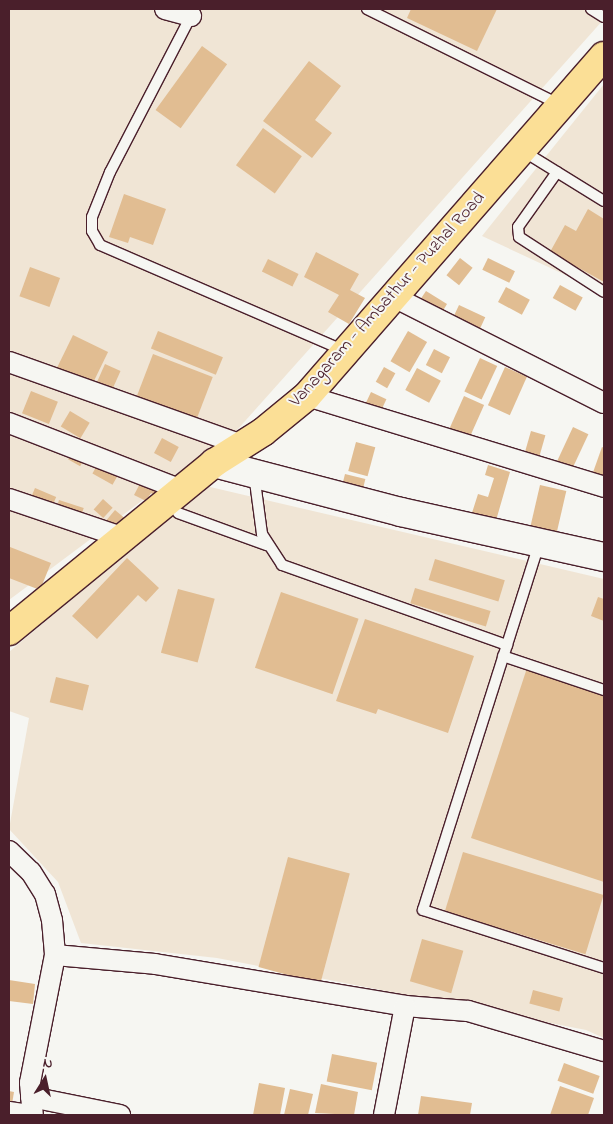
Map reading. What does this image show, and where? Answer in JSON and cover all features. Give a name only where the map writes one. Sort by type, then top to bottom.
[{"type":"main road","name":"Vanagaram - Ambathur - Puzhal Road","points":[[9,631],[124,538],[180,501],[214,463],[242,445],[307,396],[604,56]]},
{"type":"street","points":[[165,9],[193,12]]},
{"type":"street","points":[[394,297],[604,403]]},
{"type":"street","points":[[9,362],[242,445]]},
{"type":"street","points":[[307,396],[604,488]]},
{"type":"street","points":[[9,423],[180,501]]},
{"type":"street","points":[[214,463],[401,512],[540,540],[604,558]]},
{"type":"street","points":[[9,499],[124,538]]},
{"type":"street","points":[[9,851],[31,872],[45,894],[55,955],[30,1083],[32,1109]]},
{"type":"street","points":[[55,955],[155,964],[405,1006],[468,1011],[604,1051]]},
{"type":"street","points":[[384,1115],[405,1006]]},
{"type":"street","points":[[9,1112],[32,1109],[120,1115]]},
{"type":"lane","points":[[367,9],[561,106]]},
{"type":"lane","points":[[591,9],[604,17]]},
{"type":"lane","points":[[193,12],[110,172],[92,217],[92,231],[100,245],[346,352]]},
{"type":"lane","points":[[522,150],[604,201]]},
{"type":"lane","points":[[557,172],[518,226],[519,237],[604,292]]},
{"type":"lane","points":[[254,473],[255,505],[266,545]]},
{"type":"lane","points":[[180,501],[266,545],[293,572],[507,645]]},
{"type":"lane","points":[[540,540],[423,910],[604,968]]},
{"type":"lane","points":[[503,656],[604,690]]},
{"type":"shaded area","points":[[9,9],[604,9],[604,19],[238,429],[9,600]]},
{"type":"shaded area","points":[[604,84],[604,293],[482,236]]},
{"type":"shaded area","points":[[206,486],[604,579],[604,1038],[586,1030],[217,958],[81,943],[58,882],[9,829],[29,718],[9,711],[9,652]]},
{"type":"building","points":[[411,9],[497,9],[477,51],[407,18]]},
{"type":"building","points":[[202,46],[227,64],[181,128],[156,110]]},
{"type":"building","points":[[309,61],[341,86],[315,120],[332,133],[312,158],[263,121]]},
{"type":"building","points":[[263,128],[302,156],[275,193],[236,165]]},
{"type":"building","points":[[124,194],[166,209],[153,245],[130,237],[128,243],[109,237]]},
{"type":"building","points":[[588,209],[604,219],[604,282],[550,252],[565,225],[576,231]]},
{"type":"building","points":[[316,252],[359,274],[350,290],[365,298],[349,324],[328,312],[339,295],[304,277]]},
{"type":"building","points":[[460,258],[473,268],[459,285],[446,275]]},
{"type":"building","points":[[488,258],[515,271],[509,283],[482,270]]},
{"type":"building","points":[[268,259],[299,274],[292,286],[262,272]]},
{"type":"building","points":[[30,267],[60,278],[49,307],[19,296]]},
{"type":"building","points":[[560,285],[583,298],[575,311],[553,298]]},
{"type":"building","points":[[506,287],[530,300],[522,315],[498,302]]},
{"type":"building","points":[[426,291],[447,304],[433,327],[418,303]]},
{"type":"building","points":[[459,305],[485,317],[473,344],[447,331]]},
{"type":"building","points":[[158,331],[223,357],[216,375],[151,349]]},
{"type":"building","points":[[408,331],[427,342],[410,372],[390,361]]},
{"type":"building","points":[[73,335],[108,352],[87,394],[52,377]]},
{"type":"building","points":[[434,349],[450,357],[442,373],[426,365]]},
{"type":"building","points":[[153,354],[213,377],[194,426],[134,403]]},
{"type":"building","points":[[480,358],[497,366],[482,400],[464,392]]},
{"type":"building","points":[[105,364],[121,371],[106,404],[90,397]]},
{"type":"building","points":[[384,367],[395,373],[387,388],[376,382]]},
{"type":"building","points":[[505,367],[527,377],[510,415],[488,405]]},
{"type":"building","points":[[417,368],[441,381],[429,403],[405,390]]},
{"type":"building","points":[[31,391],[58,402],[49,424],[22,413]]},
{"type":"building","points":[[371,392],[386,399],[379,415],[363,408]]},
{"type":"building","points":[[464,396],[484,405],[469,439],[449,430]]},
{"type":"building","points":[[70,411],[90,423],[80,438],[61,426]]},
{"type":"building","points":[[573,427],[588,434],[570,474],[554,467]]},
{"type":"building","points":[[531,431],[545,435],[539,459],[524,455]]},
{"type":"building","points":[[162,438],[179,447],[171,462],[154,453]]},
{"type":"building","points":[[78,442],[90,449],[80,466],[68,459]]},
{"type":"building","points":[[356,442],[375,447],[368,476],[348,471]]},
{"type":"building","points":[[602,447],[604,448],[604,483],[591,478]]},
{"type":"building","points":[[106,449],[126,460],[113,485],[92,473]]},
{"type":"building","points":[[488,465],[510,472],[495,524],[471,516],[478,494],[488,497],[494,478],[485,475]]},
{"type":"building","points":[[145,474],[163,483],[156,496],[151,493],[146,501],[134,495]]},
{"type":"building","points":[[345,474],[365,479],[362,493],[342,488]]},
{"type":"building","points":[[540,485],[566,491],[555,539],[529,533]]},
{"type":"building","points":[[35,488],[56,497],[48,516],[27,507]]},
{"type":"building","points":[[103,499],[113,508],[103,518],[94,509]]},
{"type":"building","points":[[59,500],[84,508],[76,532],[51,524]]},
{"type":"building","points":[[115,510],[128,521],[119,532],[106,521]]},
{"type":"building","points":[[10,547],[51,563],[40,590],[9,578]]},
{"type":"building","points":[[127,558],[159,588],[146,602],[138,595],[97,639],[72,616]]},
{"type":"building","points":[[435,559],[505,580],[498,601],[429,580]]},
{"type":"building","points":[[415,588],[491,611],[486,626],[410,603]]},
{"type":"building","points":[[178,589],[215,599],[198,663],[161,653]]},
{"type":"building","points":[[281,592],[359,619],[332,694],[255,668]]},
{"type":"building","points":[[598,597],[604,599],[604,621],[591,616]]},
{"type":"building","points":[[365,619],[474,656],[448,733],[378,709],[376,714],[336,701]]},
{"type":"building","points":[[527,668],[604,694],[604,882],[471,838]]},
{"type":"building","points":[[56,677],[89,685],[83,710],[50,702]]},
{"type":"building","points":[[463,852],[604,895],[585,954],[445,911]]},
{"type":"building","points":[[288,857],[350,874],[320,984],[258,967]]},
{"type":"building","points":[[422,939],[463,951],[451,993],[410,981]]},
{"type":"building","points":[[9,980],[35,984],[33,1004],[9,1001]]},
{"type":"building","points":[[533,990],[563,998],[559,1012],[529,1004]]},
{"type":"building","points":[[332,1054],[377,1063],[372,1090],[327,1081]]},
{"type":"building","points":[[564,1063],[600,1076],[593,1094],[558,1081]]},
{"type":"building","points":[[259,1083],[285,1088],[280,1115],[253,1115]]},
{"type":"building","points":[[321,1084],[358,1092],[354,1115],[315,1113]]},
{"type":"building","points":[[560,1086],[594,1098],[588,1115],[550,1115]]},
{"type":"building","points":[[290,1089],[313,1094],[308,1115],[284,1115]]},
{"type":"building","points":[[9,1091],[14,1092],[11,1110],[9,1110]]},
{"type":"building","points":[[421,1096],[472,1103],[470,1115],[418,1115]]}]
